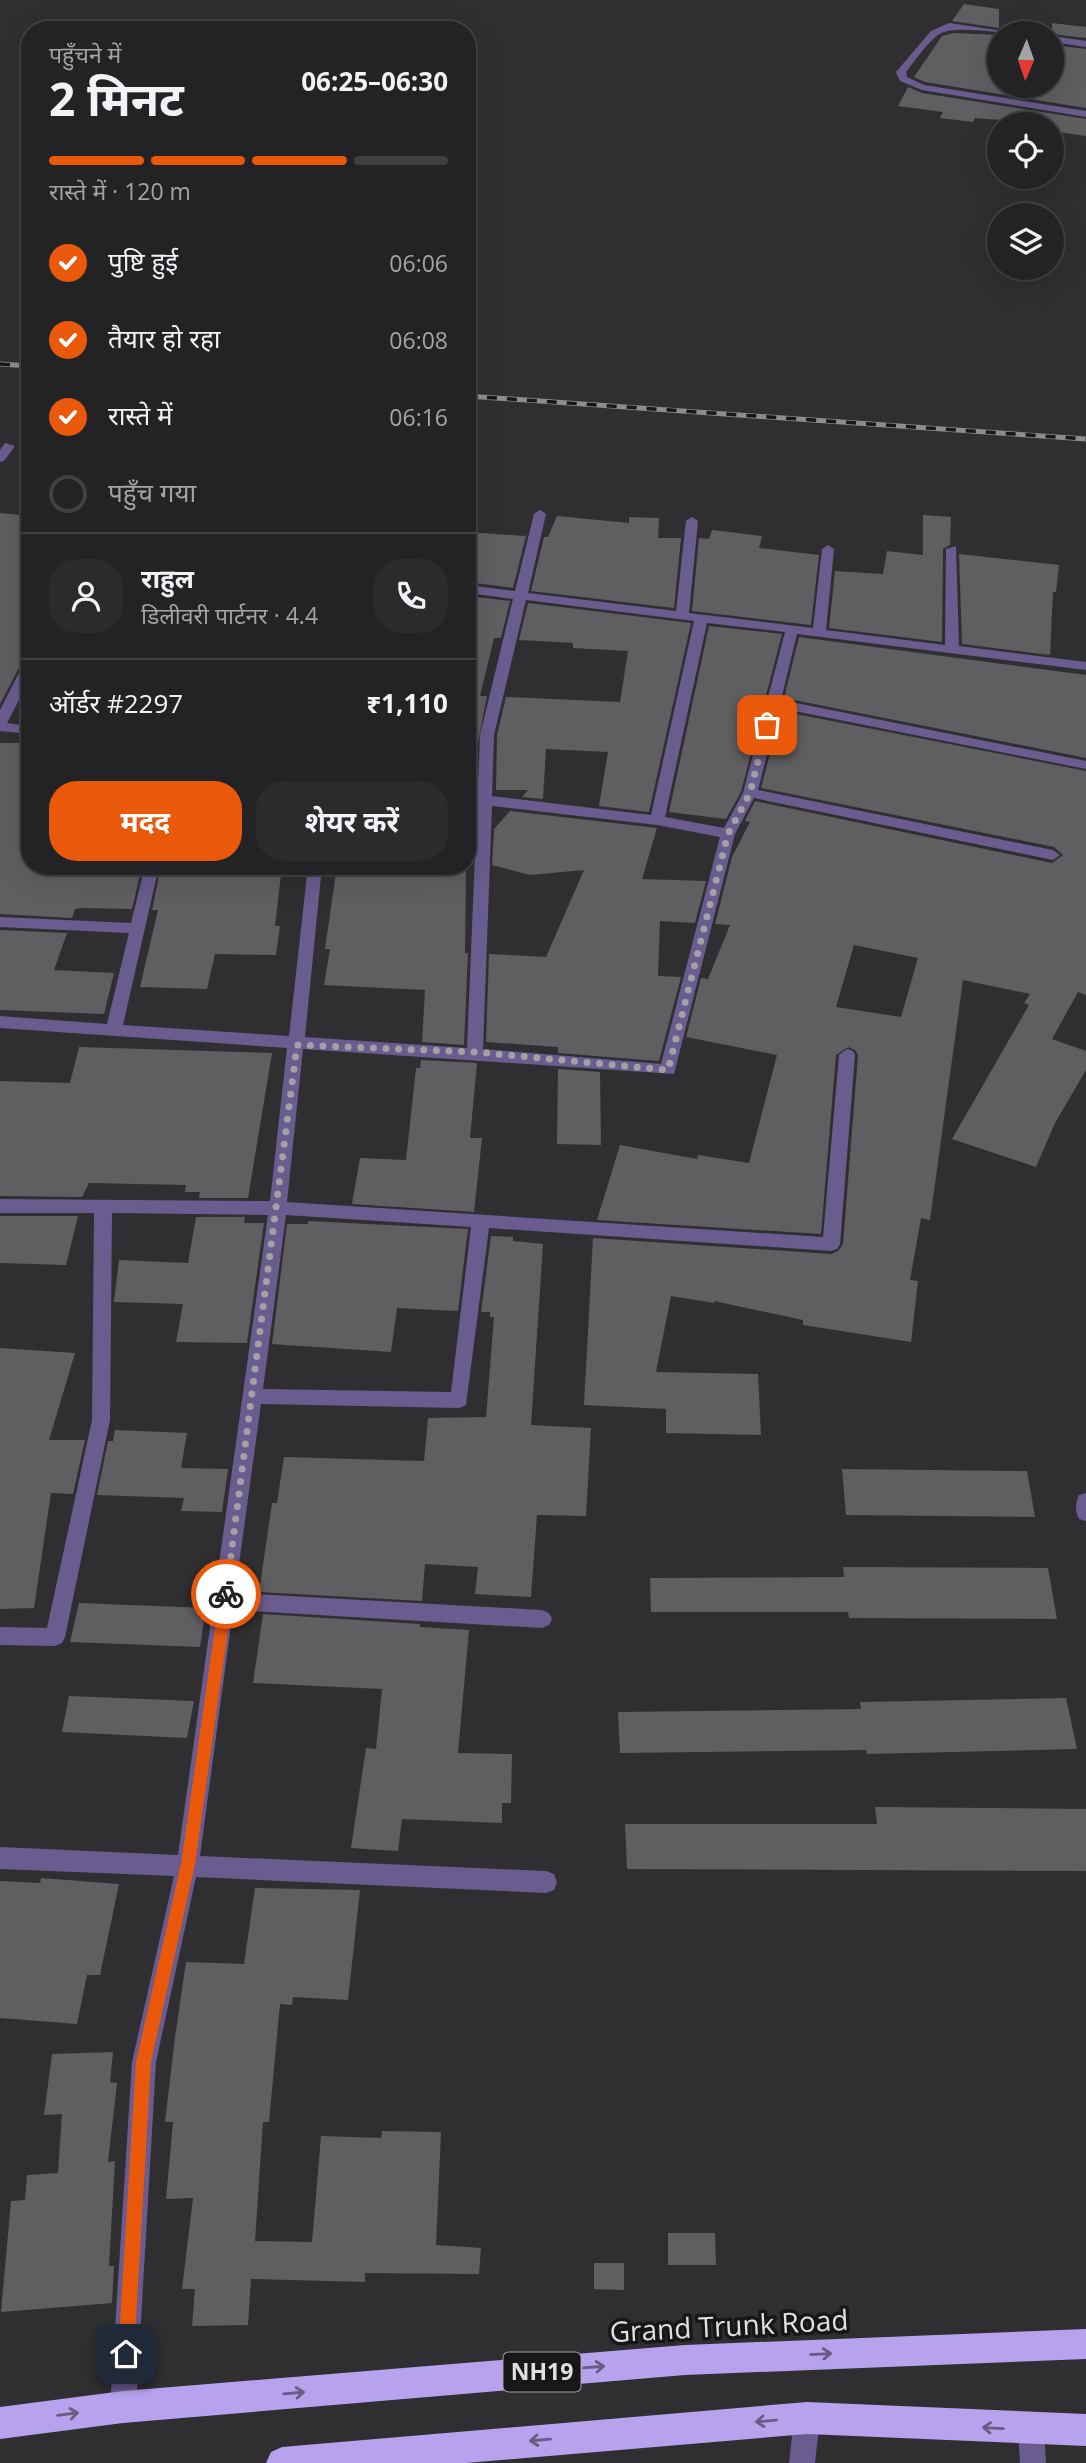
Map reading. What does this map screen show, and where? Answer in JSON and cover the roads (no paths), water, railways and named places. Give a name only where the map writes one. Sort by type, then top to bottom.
[{"type":"highway","name":"Grand Trunk Road","points":[[0,2423],[123,2407],[685,2360],[1086,2344]]},
{"type":"highway","points":[[282,2463],[807,2418],[1031,2430],[1086,2430]]},
{"type":"street","points":[[987,30],[949,26],[934,33],[901,72],[903,79],[922,87],[987,98]]},
{"type":"street","points":[[1064,41],[1086,44]]},
{"type":"street","points":[[989,98],[1086,114]]},
{"type":"street","points":[[0,458],[9,446]]},
{"type":"street","points":[[475,1052],[487,735],[540,514]]},
{"type":"street","points":[[682,615],[692,521]]},
{"type":"street","points":[[952,549],[952,647]]},
{"type":"street","points":[[819,632],[828,550]]},
{"type":"street","points":[[476,590],[952,647],[1086,666]]},
{"type":"street","points":[[657,820],[701,618]]},
{"type":"street","points":[[0,1022],[297,1045],[475,1052],[668,1070],[728,834],[750,793],[792,629]]},
{"type":"street","points":[[21,683],[0,725],[21,728]]},
{"type":"street","points":[[773,703],[1086,765]]},
{"type":"street","points":[[750,793],[1052,855]]},
{"type":"street","points":[[483,800],[657,820],[728,834]]},
{"type":"street","points":[[113,1032],[150,875]]},
{"type":"street","points":[[123,2407],[144,2062],[188,1864],[278,1208],[314,875]]},
{"type":"street","points":[[0,922],[136,928]]},
{"type":"street","points":[[0,1206],[278,1208],[831,1244],[847,1055]]},
{"type":"street","points":[[0,1636],[55,1637],[101,1420],[103,1207]]},
{"type":"street","points":[[251,1396],[459,1400],[481,1220]]},
{"type":"street","points":[[1086,1501],[1086,1513]]},
{"type":"street","points":[[225,1601],[542,1619]]},
{"type":"street","points":[[0,1858],[188,1864],[546,1882]]},
{"type":"street","points":[[802,2463],[807,2418]]},
{"type":"street","points":[[1031,2430],[1033,2463]]},
{"type":"railway","points":[[0,364],[21,365]]},
{"type":"railway","points":[[476,397],[1086,439]]}]
